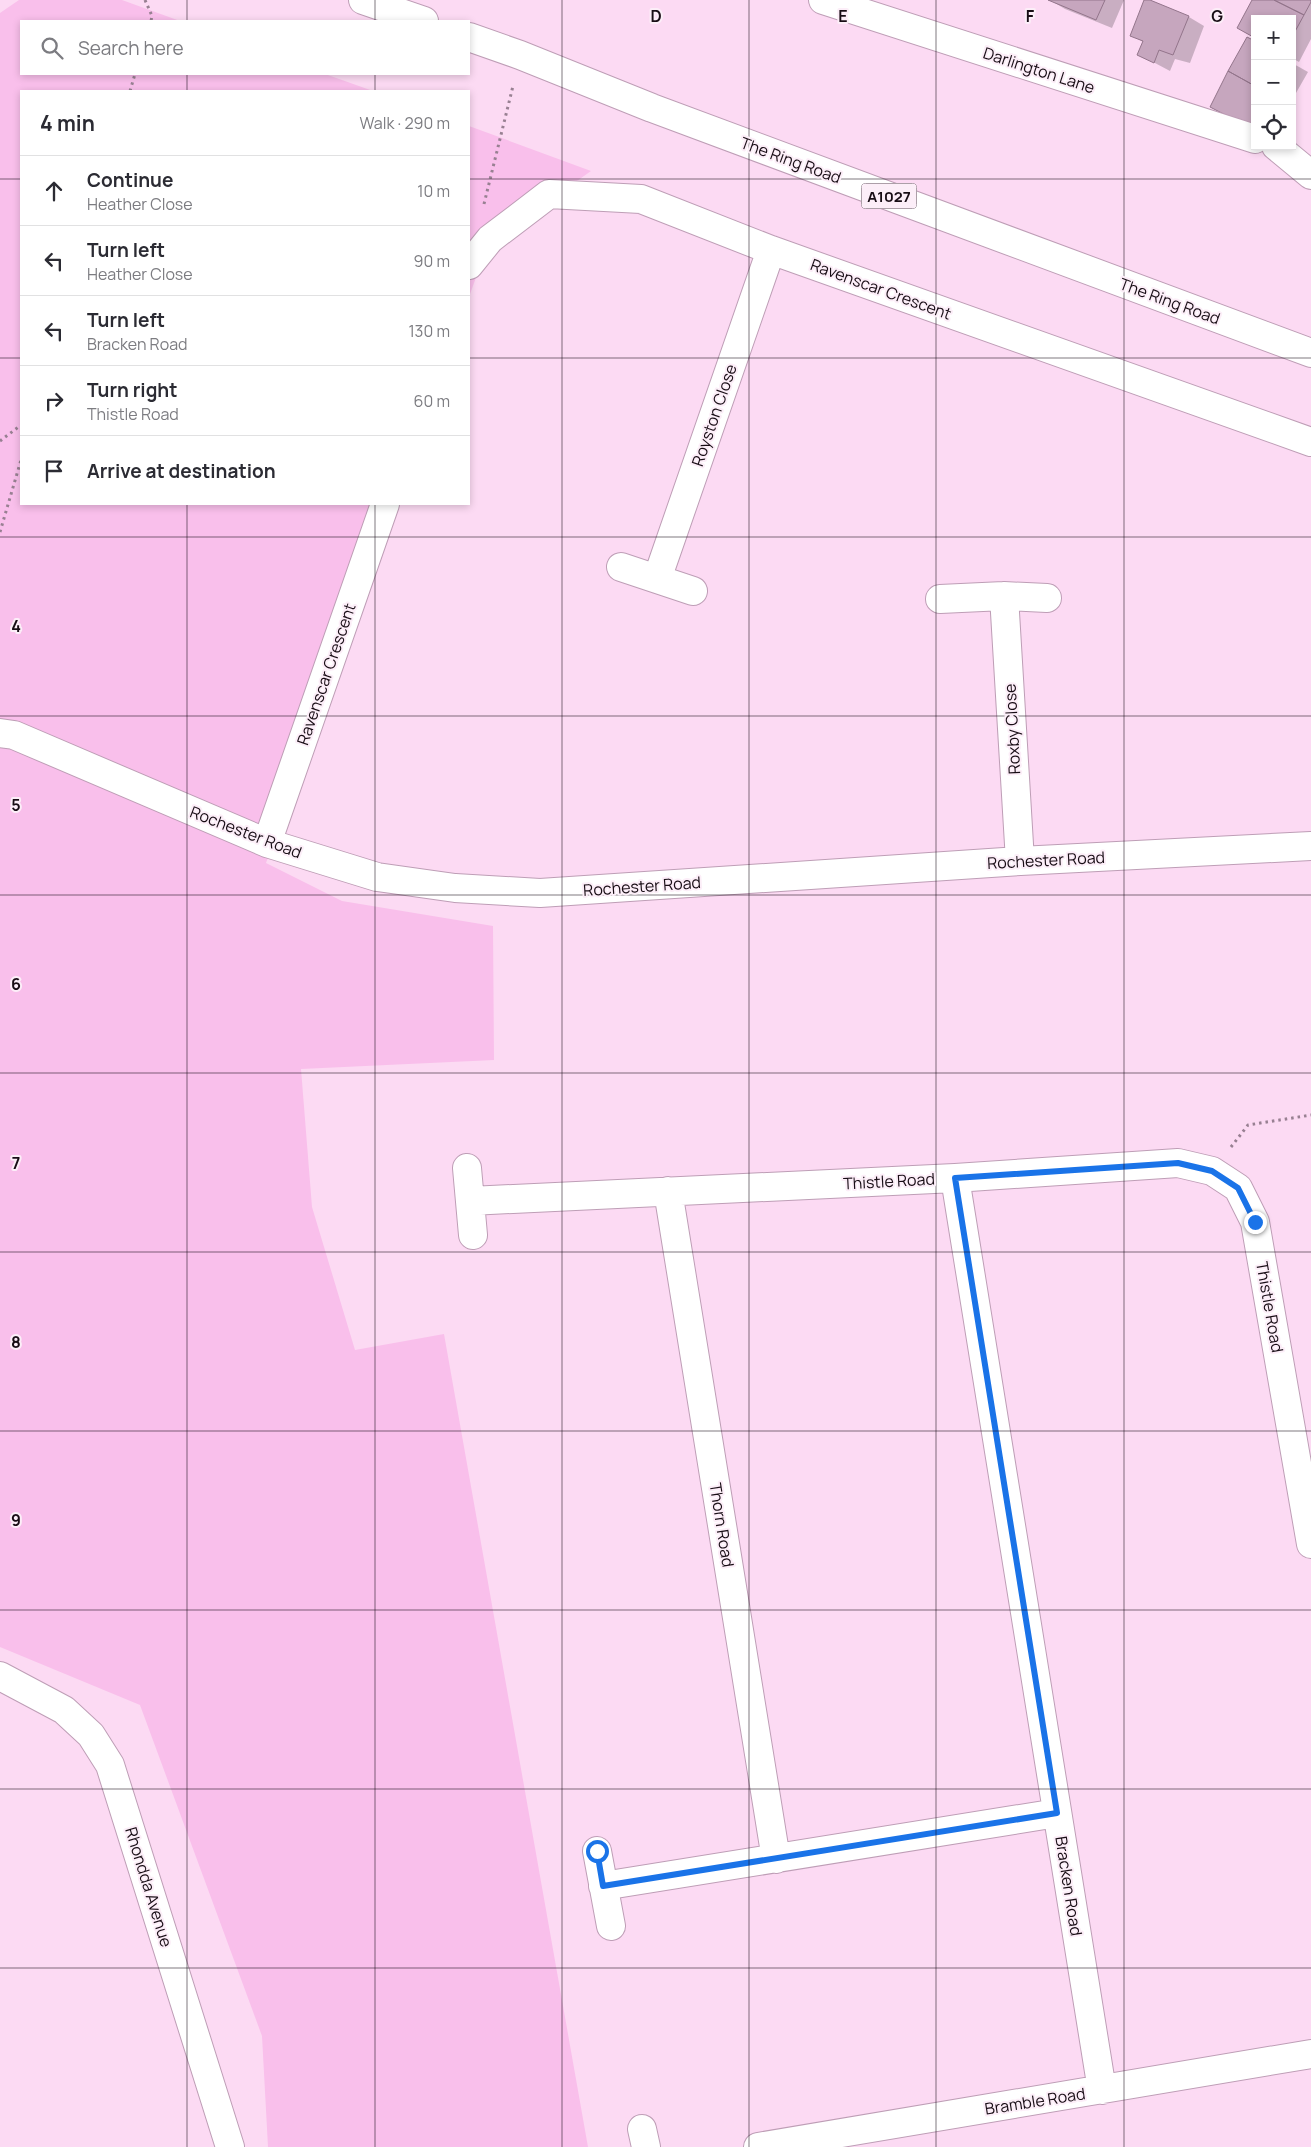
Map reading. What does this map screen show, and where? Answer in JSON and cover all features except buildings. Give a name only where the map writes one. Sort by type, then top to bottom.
[{"type":"street","points":[[363,0],[421,20]]},
{"type":"street","name":"Darlington Lane","points":[[824,0],[1251,138]]},
{"type":"street","name":"The Ring Road","points":[[470,37],[520,55],[661,112],[1311,353]]},
{"type":"street","points":[[1281,150],[1311,175]]},
{"type":"street","name":"Ravenscar Crescent","points":[[470,264],[490,239],[549,194],[640,199],[771,250],[1311,442]]},
{"type":"street","name":"Royston Close","points":[[657,579],[771,250]]},
{"type":"street","name":"Ravenscar Crescent","points":[[267,843],[385,505]]},
{"type":"street","points":[[621,567],[693,592]]},
{"type":"street","points":[[940,599],[1004,596],[1046,598]]},
{"type":"street","name":"Roxby Close","points":[[1004,596],[1020,861]]},
{"type":"street","name":"Rochester Road","points":[[0,733],[14,735],[267,843],[377,877],[455,888],[540,893],[1020,861],[1311,846]]},
{"type":"street","name":"Thistle Road","points":[[470,1201],[955,1178],[1178,1163],[1212,1171],[1238,1188],[1255,1222],[1311,1544]]},
{"type":"street","points":[[467,1168],[473,1235]]},
{"type":"street","name":"Bracken Road","points":[[955,1178],[1102,2090]]},
{"type":"street","name":"Thorn Road","points":[[668,1191],[776,1859]]},
{"type":"street","name":"Rhondda Avenue","points":[[0,1676],[64,1710],[91,1735],[110,1764],[230,2147]]},
{"type":"street","points":[[603,1886],[1057,1813]]},
{"type":"street","points":[[597,1851],[611,1926]]},
{"type":"street","name":"Bramble Road","points":[[758,2147],[1311,2054]]},
{"type":"path","points":[[145,0],[152,16],[151,20]]},
{"type":"path","points":[[490,239],[478,226],[520,55]]},
{"type":"path","points":[[130,90],[135,75]]},
{"type":"path","points":[[0,441],[20,426]]},
{"type":"path","points":[[0,532],[20,463]]},
{"type":"path","points":[[1212,1171],[1248,1125],[1311,1114]]},
{"type":"shaded area","points":[[19,0],[122,0],[177,20],[20,20],[20,75],[328,75],[370,90],[20,90],[20,505],[395,505],[266,863],[342,901],[493,926],[494,1060],[301,1069],[312,1207],[355,1350],[444,1334],[588,2147],[268,2147],[262,2036],[140,1705],[0,1647],[0,13]]},
{"type":"shaded area","points":[[470,126],[591,171],[488,244],[470,294]]},
{"type":"route","points":[[597,1851],[603,1886],[1057,1813],[955,1178],[1178,1163],[1212,1171],[1238,1188],[1255,1222]]}]
